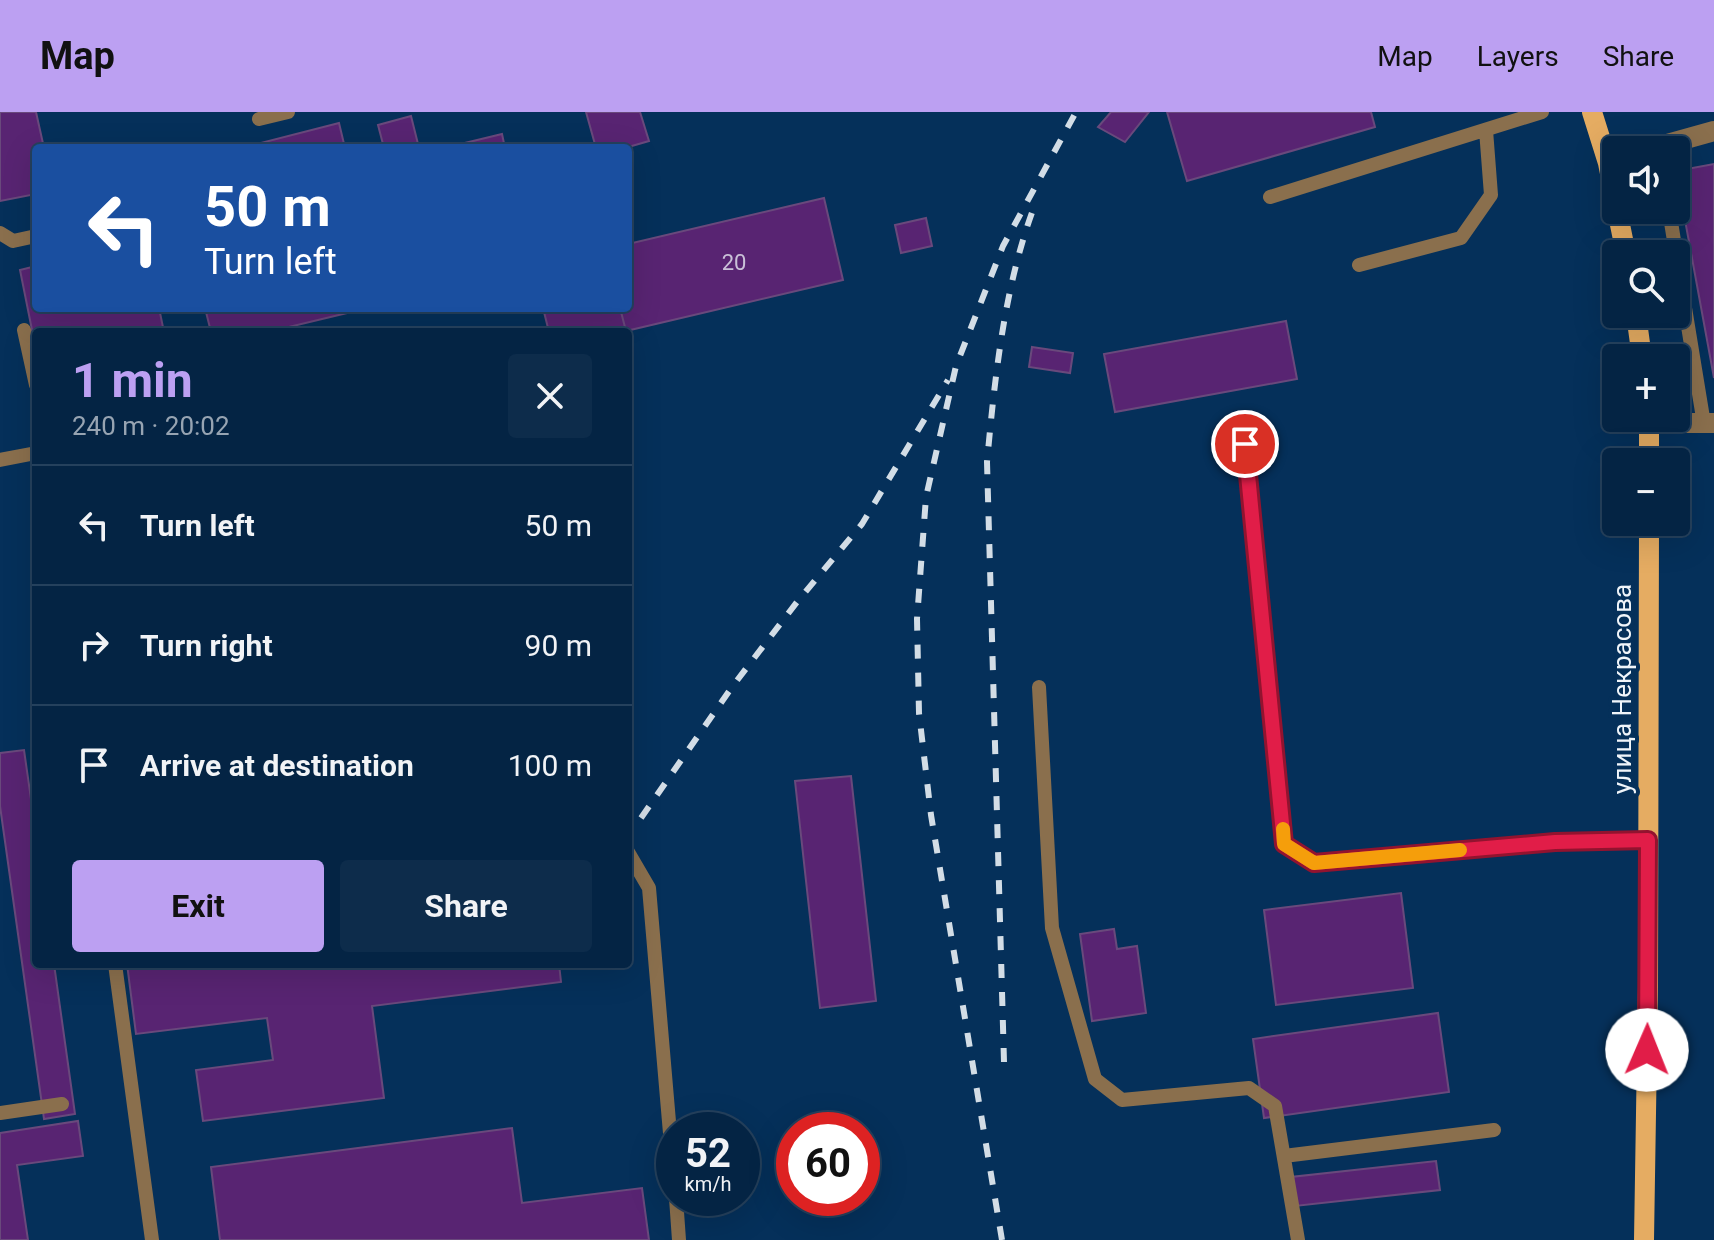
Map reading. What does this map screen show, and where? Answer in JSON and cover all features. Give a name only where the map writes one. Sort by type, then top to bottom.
[{"type":"main road","points":[[1592,112],[1602,137]]},
{"type":"main road","name":"улица Некрасова","points":[[1644,1240],[1649,536]]},
{"type":"street","points":[[1690,138],[1714,131]]},
{"type":"lane","points":[[259,119],[288,112]]},
{"type":"lane","points":[[1270,197],[1542,112]]},
{"type":"lane","points":[[1359,265],[1461,238],[1491,195],[1486,130]]},
{"type":"lane","points":[[1672,224],[1709,423]]},
{"type":"lane","points":[[0,233],[13,241],[32,237]]},
{"type":"lane","points":[[24,330],[32,367]]},
{"type":"lane","points":[[1245,444],[1284,844],[1314,863],[1555,842],[1648,840]]},
{"type":"lane","points":[[0,460],[32,454]]},
{"type":"lane","points":[[1039,687],[1052,928],[1095,1079],[1122,1100],[1249,1088],[1275,1106],[1298,1240]]},
{"type":"lane","points":[[632,859],[649,888],[668,1112]]},
{"type":"lane","points":[[116,968],[152,1240]]},
{"type":"lane","points":[[0,1113],[62,1104]]},
{"type":"lane","points":[[1284,1156],[1494,1130]]},
{"type":"lane","points":[[677,1216],[679,1240]]},
{"type":"building","points":[[0,112],[36,112],[43,144],[32,144],[32,195],[0,201]]},
{"type":"building","points":[[586,112],[640,112],[649,141],[632,146],[595,144]]},
{"type":"building","points":[[1111,112],[1149,112],[1125,142],[1098,127]]},
{"type":"building","points":[[1167,112],[1371,112],[1375,127],[1187,181]]},
{"type":"building","points":[[411,116],[418,144],[383,144],[378,125]]},
{"type":"building","points":[[339,123],[344,144],[257,144]]},
{"type":"building","points":[[502,134],[504,144],[461,144]]},
{"type":"building","points":[[1714,164],[1714,378],[1686,224],[1690,224],[1690,168]]},
{"type":"building","points":[[824,198],[843,280],[632,330],[625,328],[621,312],[632,312],[632,243]]},
{"type":"building","points":[[926,218],[932,246],[901,253],[895,225]]},
{"type":"building","points":[[32,267],[32,312],[160,312],[163,328],[32,330],[20,270]]},
{"type":"building","points":[[206,312],[351,312],[285,328],[210,328]]},
{"type":"building","points":[[544,312],[621,312],[625,328],[548,328]]},
{"type":"building","points":[[1286,321],[1297,379],[1115,412],[1104,354]]},
{"type":"building","points":[[1032,347],[1073,353],[1070,373],[1029,367]]},
{"type":"building","points":[[24,750],[32,806],[32,968],[55,968],[75,1114],[44,1119],[0,806],[0,753]]},
{"type":"building","points":[[851,776],[876,1001],[820,1008],[795,781]]},
{"type":"building","points":[[1401,893],[1413,988],[1276,1005],[1264,910]]},
{"type":"building","points":[[1114,929],[1117,949],[1137,946],[1146,1013],[1092,1021],[1080,934]]},
{"type":"building","points":[[128,968],[559,968],[561,982],[372,1006],[384,1098],[203,1121],[196,1070],[273,1060],[267,1018],[136,1034]]},
{"type":"building","points":[[1438,1013],[1449,1092],[1264,1118],[1253,1039]]},
{"type":"building","points":[[78,1121],[83,1156],[17,1165],[28,1240],[0,1240],[0,1133]]},
{"type":"building","points":[[512,1128],[522,1203],[642,1188],[649,1240],[220,1240],[211,1167]]},
{"type":"building","points":[[1436,1161],[1440,1190],[1295,1206],[1291,1177]]},
{"type":"railway","points":[[1002,1240],[931,815],[919,713],[917,619],[926,497],[956,366],[1003,246],[1076,112]]},
{"type":"railway","points":[[1004,1062],[987,462],[997,365],[1008,301],[1034,207]]},
{"type":"railway","points":[[641,818],[732,687],[862,524],[948,380]]},
{"type":"slow traffic","points":[[1283,829],[1284,844],[1314,863],[1460,850]]},
{"type":"route","points":[[1245,444],[1284,844],[1314,863],[1555,842],[1648,840],[1647,1050]]}]
